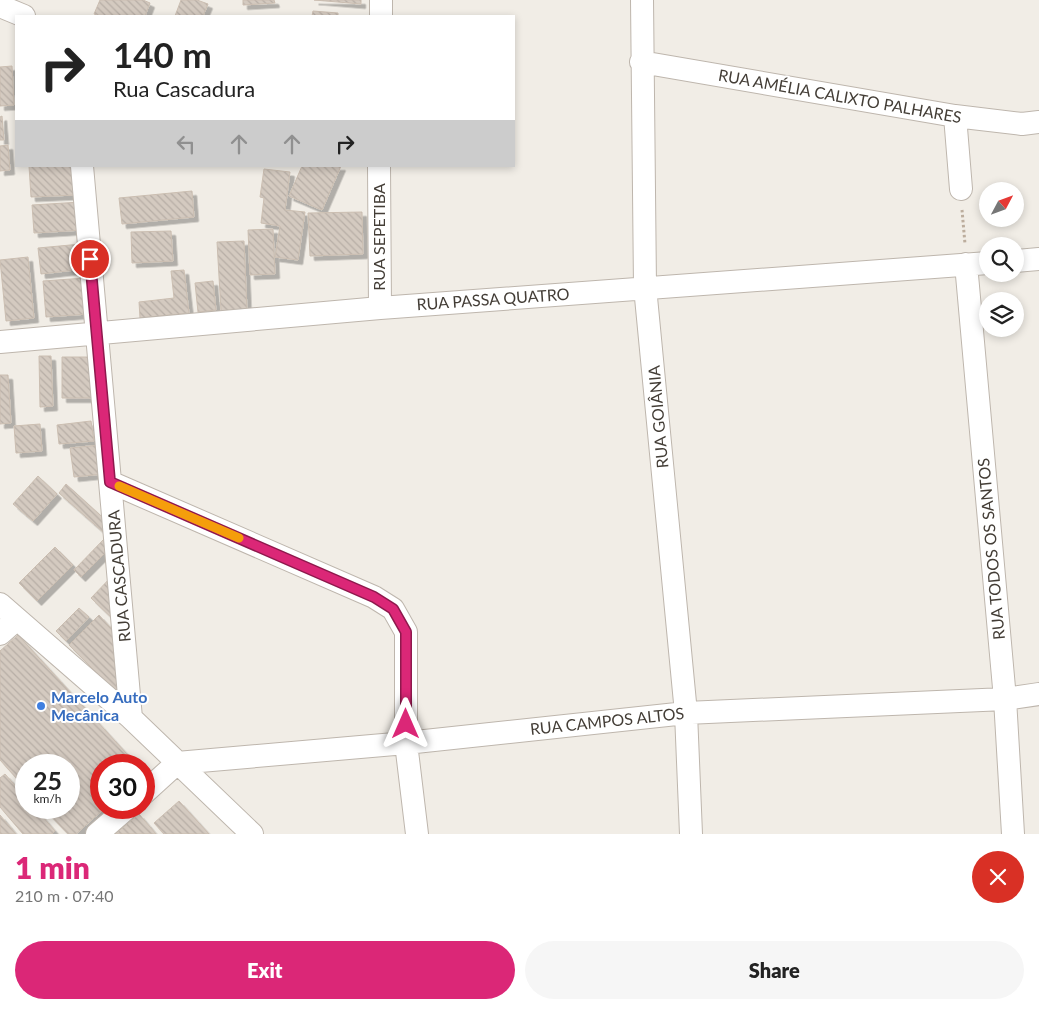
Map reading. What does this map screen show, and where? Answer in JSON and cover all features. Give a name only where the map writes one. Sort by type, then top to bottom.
[{"type":"street","points":[[381,0],[381,15]]},
{"type":"street","name":"RUA GOIÂNIA","points":[[642,0],[641,62],[646,287],[686,713],[691,834]]},
{"type":"street","points":[[0,6],[22,15]]},
{"type":"street","name":"RUA AMÉLIA CALIXTO PALHARES","points":[[641,62],[955,116],[1022,124],[1039,122]]},
{"type":"street","points":[[955,116],[961,189]]},
{"type":"street","name":"RUA CASCADURA","points":[[82,167],[131,718]]},
{"type":"street","name":"RUA SEPETIBA","points":[[379,167],[380,308]]},
{"type":"street","points":[[1024,260],[1039,259]]},
{"type":"street","name":"RUA PASSA QUATRO","points":[[0,342],[380,308],[977,264]]},
{"type":"street","name":"RUA TODOS OS SANTOS","points":[[977,264],[1013,834]]},
{"type":"street","points":[[110,482],[374,597],[393,609],[406,632],[406,742],[417,834]]},
{"type":"street","points":[[0,604],[131,718],[252,834]]},
{"type":"street","points":[[0,634],[17,619]]},
{"type":"street","name":"RUA CAMPOS ALTOS","points":[[177,763],[686,713],[1005,699],[1039,694]]},
{"type":"street","points":[[155,783],[177,763]]},
{"type":"street","points":[[97,834],[114,819]]},
{"type":"path","points":[[961,189],[977,264]]},
{"type":"building","points":[[100,0],[143,0],[150,3],[145,15],[94,14]]},
{"type":"building","points":[[181,0],[197,0],[208,4],[203,15],[175,15]]},
{"type":"building","points":[[243,0],[274,0],[275,3],[243,5]]},
{"type":"building","points":[[314,0],[361,0],[361,4]]},
{"type":"building","points":[[313,11],[338,13],[338,15],[312,15]]},
{"type":"building","points":[[12,66],[14,105],[0,106],[0,67]]},
{"type":"building","points":[[2,116],[4,140],[0,140],[0,117]]},
{"type":"building","points":[[8,145],[10,170],[0,171],[0,146]]},
{"type":"building","points":[[29,167],[74,167],[75,195],[31,197]]},
{"type":"building","points":[[302,167],[341,167],[322,210],[289,196]]},
{"type":"building","points":[[264,169],[290,172],[285,210],[305,212],[298,260],[275,257],[280,226],[261,223],[264,198],[260,197]]},
{"type":"building","points":[[192,191],[194,217],[122,224],[119,198]]},
{"type":"building","points":[[81,202],[83,230],[34,233],[32,205]]},
{"type":"building","points":[[362,212],[363,254],[310,256],[308,213]]},
{"type":"building","points":[[273,229],[275,274],[250,275],[248,230]]},
{"type":"building","points":[[171,231],[173,261],[132,263],[131,232]]},
{"type":"building","points":[[244,241],[247,310],[221,311],[217,242]]},
{"type":"building","points":[[81,244],[84,269],[41,274],[38,248]]},
{"type":"building","points":[[28,257],[34,318],[6,321],[0,260]]},
{"type":"building","points":[[184,270],[189,313],[140,318],[139,302],[174,298],[171,271]]},
{"type":"building","points":[[85,278],[88,314],[46,317],[43,281]]},
{"type":"building","points":[[213,281],[216,310],[198,312],[195,283]]},
{"type":"building","points":[[39,356],[51,356],[53,406],[40,407]]},
{"type":"building","points":[[62,357],[93,357],[94,398],[62,398]]},
{"type":"building","points":[[0,375],[8,375],[11,423],[0,424]]},
{"type":"building","points":[[91,421],[94,441],[59,444],[57,425]]},
{"type":"building","points":[[40,424],[42,451],[16,453],[14,426]]},
{"type":"building","points":[[100,445],[103,474],[74,477],[70,448]]},
{"type":"building","points":[[38,476],[57,494],[33,521],[13,504]]},
{"type":"building","points":[[66,484],[110,524],[103,532],[59,493]]},
{"type":"building","points":[[104,539],[112,546],[81,577],[74,570]]},
{"type":"building","points":[[55,547],[73,565],[37,601],[19,583]]},
{"type":"building","points":[[114,574],[118,624],[91,598]]},
{"type":"building","points":[[79,608],[89,617],[66,641],[56,631]]},
{"type":"building","points":[[99,615],[120,638],[120,696],[69,645]]},
{"type":"building","name":"Marcelo Auto Mecânica","points":[[18,635],[127,754],[90,754],[90,819],[93,819],[76,834],[68,834],[54,819],[80,819],[80,754],[15,754],[15,777],[0,760],[0,651]]},
{"type":"building","points":[[5,774],[15,785],[15,819],[45,819],[55,831],[52,834],[23,834],[0,807],[0,778]]},
{"type":"building","points":[[179,801],[209,834],[164,834],[154,823]]},
{"type":"building","points":[[0,815],[16,834],[0,834]]},
{"type":"building","points":[[133,819],[143,819],[156,834],[115,834]]},
{"type":"slow traffic","points":[[119,486],[239,538]]},
{"type":"place","name":"Marcelo Auto Mecânica","points":[[41,706]]},
{"type":"route","points":[[90,259],[110,482],[374,597],[393,609],[406,632],[406,724]]}]
